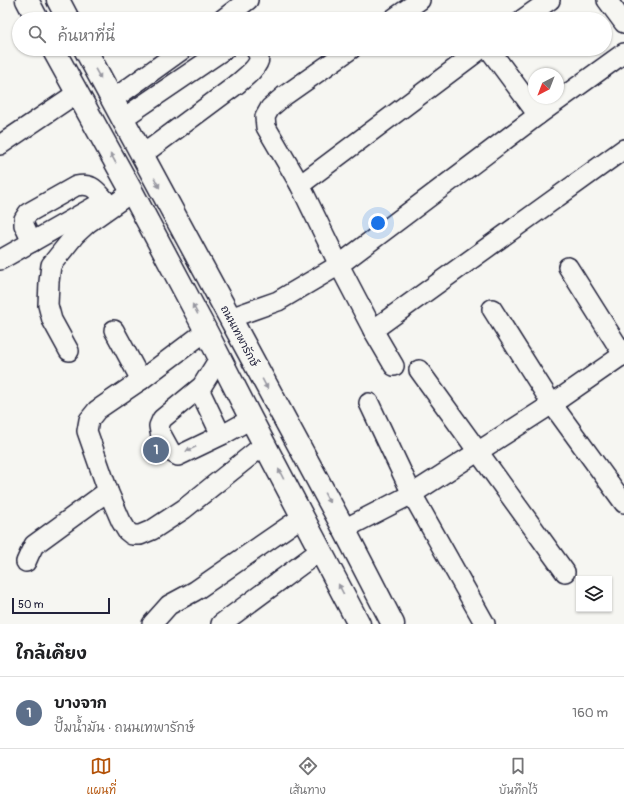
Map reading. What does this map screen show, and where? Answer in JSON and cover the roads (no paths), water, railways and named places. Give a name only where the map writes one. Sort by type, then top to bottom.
[{"type":"main road","points":[[27,0],[33,12]]},
{"type":"main road","points":[[58,0],[64,12]]},
{"type":"main road","points":[[57,56],[130,187],[359,624]]},
{"type":"main road","name":"ถนนเทพารักษ์","points":[[89,56],[344,529],[393,624]]},
{"type":"street","points":[[232,12],[248,0]]},
{"type":"street","points":[[403,12],[420,0]]},
{"type":"street","points":[[533,12],[550,0]]},
{"type":"street","points":[[607,0],[624,23]]},
{"type":"street","points":[[230,318],[278,300],[339,266],[538,115],[624,53]]},
{"type":"street","points":[[112,100],[173,56]]},
{"type":"street","points":[[122,119],[215,56]]},
{"type":"street","points":[[142,155],[236,85],[250,73],[258,63],[259,56]]},
{"type":"street","points":[[341,56],[284,96],[270,108],[265,117],[266,127],[300,185],[339,266],[394,366]]},
{"type":"street","points":[[300,185],[472,56]]},
{"type":"street","points":[[494,56],[538,115]]},
{"type":"street","points":[[0,145],[77,93]]},
{"type":"street","points":[[373,330],[624,149]]},
{"type":"street","points":[[32,242],[24,225],[24,220],[28,214],[76,186],[85,184],[93,186],[105,200]]},
{"type":"street","points":[[0,260],[130,187]]},
{"type":"street","points":[[69,351],[52,320],[48,305],[49,282],[52,265],[75,235],[130,187]]},
{"type":"street","points":[[344,529],[412,494],[552,404],[624,355],[568,267]]},
{"type":"street","points":[[492,309],[552,404],[624,503]]},
{"type":"street","points":[[114,330],[141,380]]},
{"type":"street","points":[[206,331],[141,380],[97,410],[89,420],[87,431],[108,491],[121,521],[127,531],[132,535],[140,535],[152,530],[184,509],[265,444]]},
{"type":"street","points":[[220,357],[202,386],[162,419],[159,426],[160,432],[170,452],[178,456],[251,419]]},
{"type":"street","points":[[419,370],[565,572]]},
{"type":"street","points":[[199,389],[221,435]]},
{"type":"street","points":[[369,403],[412,494],[485,624]]},
{"type":"street","points":[[26,562],[34,546],[108,491]]},
{"type":"street","points":[[152,624],[169,605],[195,591],[302,517]]},
{"type":"street","points":[[221,624],[321,550]]},
{"type":"place","name":"บางจาก","points":[[156,450]]}]
